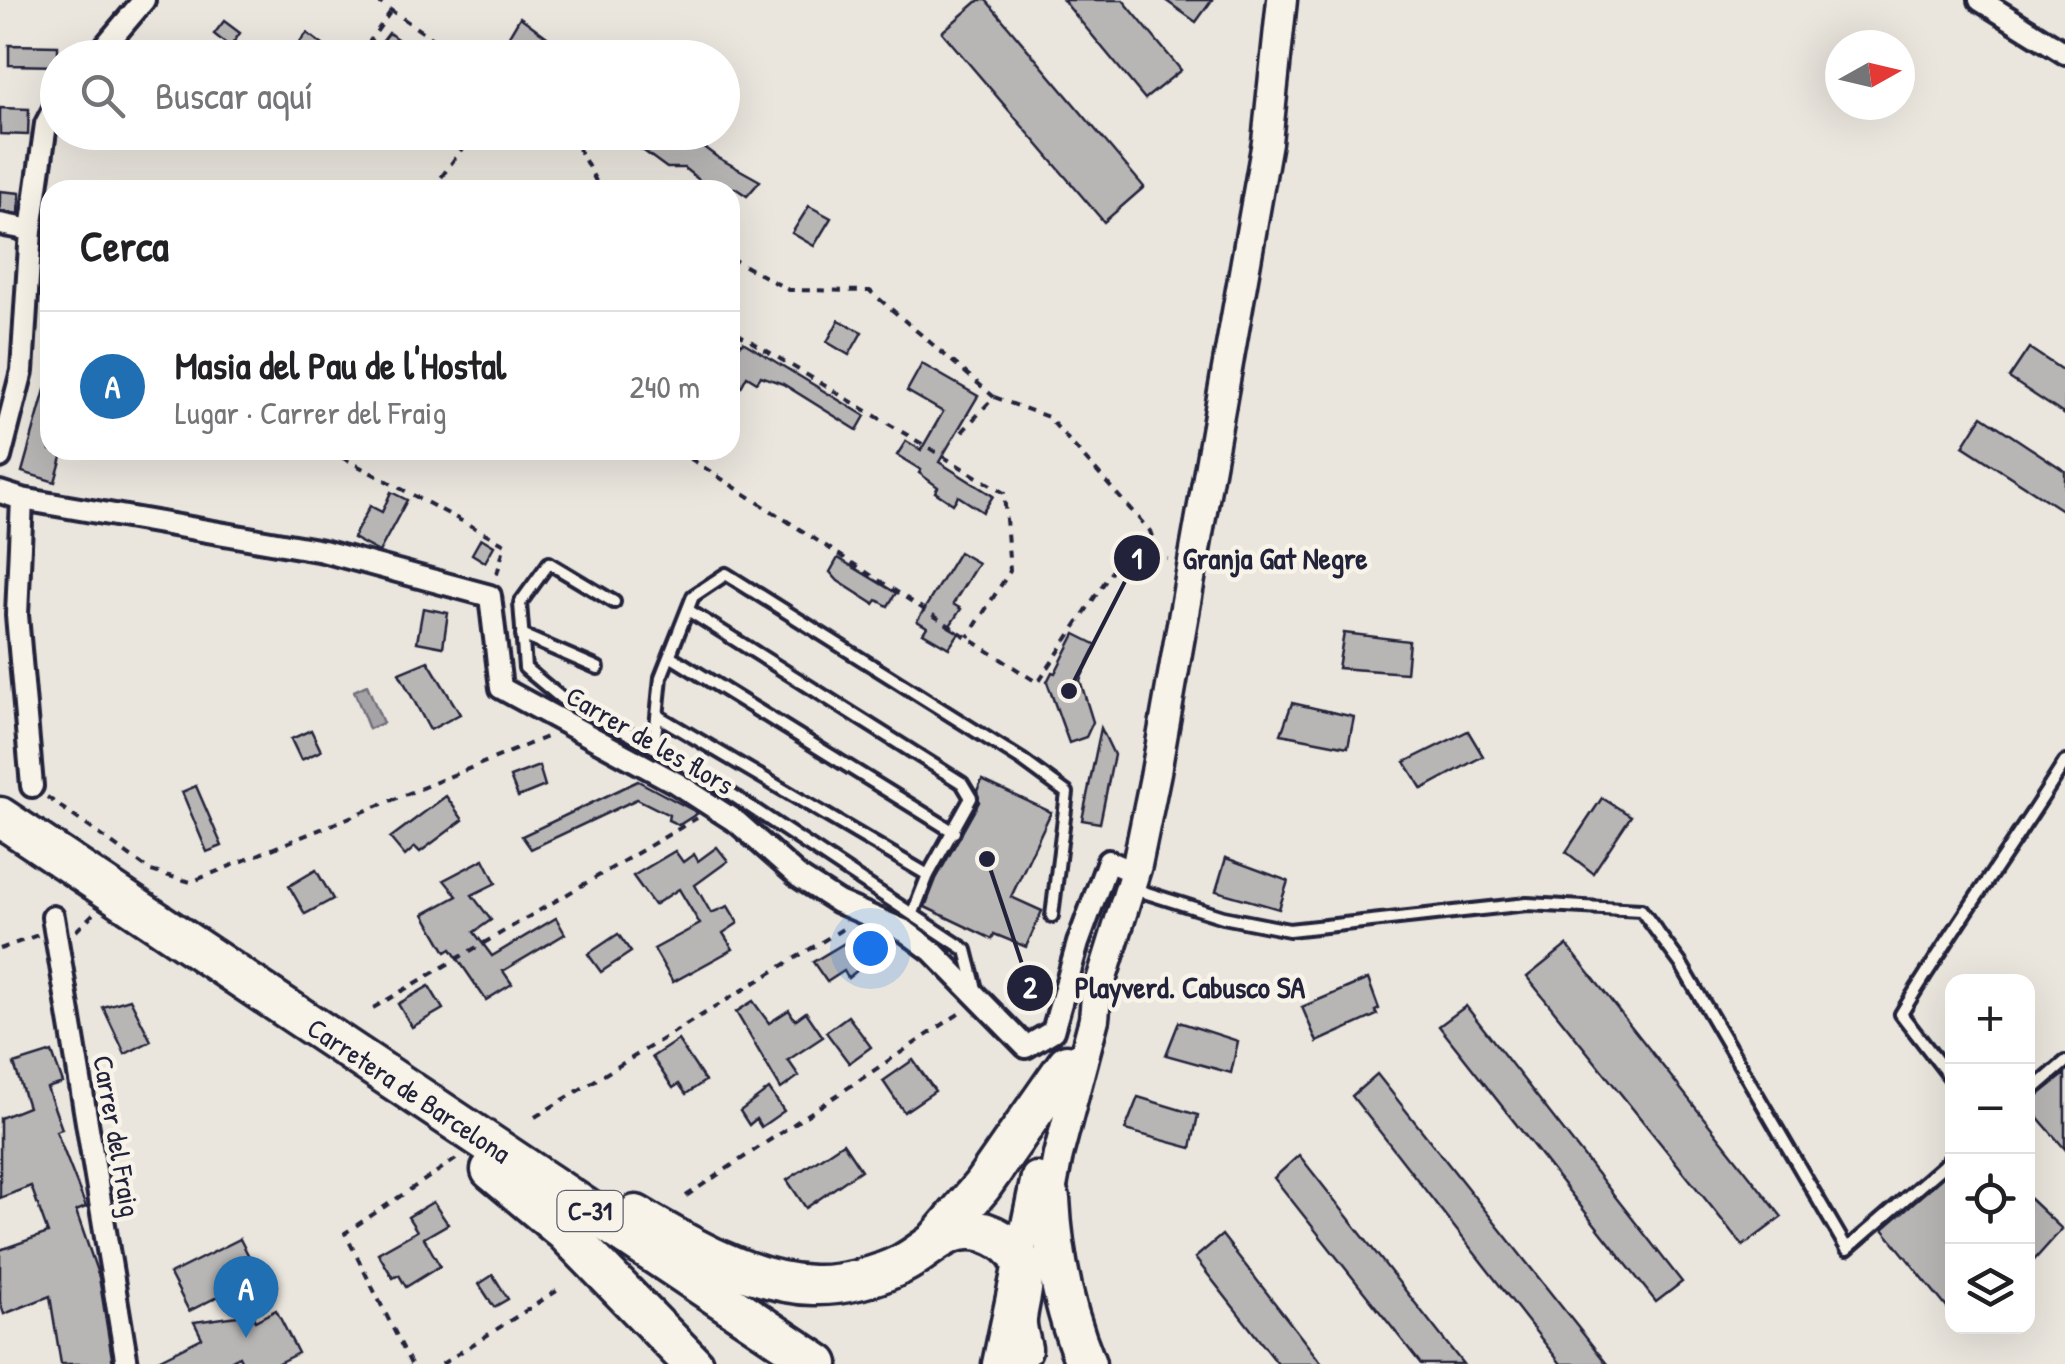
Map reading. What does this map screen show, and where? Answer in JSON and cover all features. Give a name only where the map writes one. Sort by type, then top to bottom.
[{"type":"highway","name":"Carretera de Barcelona","points":[[0,817],[819,1364]]},
{"type":"highway","points":[[360,1058],[658,1228],[764,1276],[816,1286],[875,1275],[905,1263],[937,1239],[982,1186],[1068,1064]]},
{"type":"highway","points":[[360,1058],[566,1232],[694,1364]]},
{"type":"highway","points":[[1050,1199],[1060,1286],[1086,1364]]},
{"type":"highway","points":[[937,1239],[955,1231],[978,1230],[998,1236],[1018,1255],[1024,1281],[1012,1359]]},
{"type":"street","points":[[110,40],[144,0]]},
{"type":"street","points":[[1012,1359],[1094,1020],[1096,997],[1133,881],[1267,142],[1282,0]]},
{"type":"street","points":[[1980,0],[2065,53]]},
{"type":"street","points":[[0,457],[22,371],[31,230],[42,150]]},
{"type":"street","points":[[0,224],[31,230]]},
{"type":"street","points":[[0,492],[323,551],[490,596]]},
{"type":"street","points":[[22,499],[16,615],[32,786]]},
{"type":"street","name":"Carrer de les flors","points":[[490,596],[502,688],[676,783],[738,823],[798,877],[838,902],[905,930],[932,950],[1026,1047],[1053,1031],[1078,943],[1108,862],[1133,881]]},
{"type":"street","name":"Carrer del Fraig","points":[[53,923],[127,1364]]},
{"type":"street","points":[[1018,1255],[1050,1116],[1088,1004],[1096,997]]},
{"type":"lane","points":[[614,602],[548,563],[520,603],[525,668],[560,698],[654,747],[966,950],[979,1000]]},
{"type":"lane","points":[[654,747],[662,677],[688,610],[694,596],[726,574],[1022,760],[1067,793],[1052,916]]},
{"type":"lane","points":[[688,610],[962,784],[971,798],[928,875],[912,913]]},
{"type":"lane","points":[[522,635],[598,668]]},
{"type":"lane","points":[[670,656],[954,832]]},
{"type":"lane","points":[[658,716],[928,875]]},
{"type":"lane","points":[[1945,1071],[1902,1014],[2065,762]]},
{"type":"lane","points":[[1133,881],[1223,917],[1289,930],[1527,904],[1641,910],[1681,964],[1846,1249],[1945,1164]]},
{"type":"lane","points":[[2035,1088],[2065,1062]]},
{"type":"path","points":[[376,0],[434,40]]},
{"type":"path","points":[[371,40],[391,11]]},
{"type":"path","points":[[439,180],[461,150]]},
{"type":"path","points":[[580,150],[597,180]]},
{"type":"path","points":[[740,264],[788,290],[870,291],[994,397],[1048,416],[1150,531],[1159,556]]},
{"type":"path","points":[[740,335],[1004,493],[1010,571],[968,636]]},
{"type":"path","points":[[962,432],[994,397]]},
{"type":"path","points":[[347,460],[506,544],[490,596]]},
{"type":"path","points":[[693,460],[1038,682],[1112,571],[1135,556],[1159,556],[1192,566]]},
{"type":"path","points":[[32,786],[152,871],[191,882],[572,726]]},
{"type":"path","points":[[373,1008],[714,808]]},
{"type":"path","points":[[535,1117],[867,914]]},
{"type":"path","points":[[0,949],[53,923]]},
{"type":"path","points":[[686,1196],[979,1000]]},
{"type":"path","points":[[411,1364],[346,1233],[459,1158]]},
{"type":"path","points":[[442,1364],[563,1286]]},
{"type":"shaded area","points":[[367,685],[383,723],[369,729],[354,691]]},
{"type":"building","points":[[979,0],[986,0],[1144,187],[1104,222],[942,32]]},
{"type":"building","points":[[1063,0],[1123,0],[1181,70],[1145,99]]},
{"type":"building","points":[[1165,0],[1212,0],[1196,22]]},
{"type":"building","points":[[520,17],[551,40],[507,40]]},
{"type":"building","points":[[224,21],[240,33],[235,40],[221,40],[214,34]]},
{"type":"building","points":[[9,45],[40,46],[40,66],[9,65]]},
{"type":"building","points":[[0,108],[29,109],[28,135],[0,134]]},
{"type":"building","points":[[642,150],[707,150],[760,181],[747,196],[740,191],[740,180],[699,180],[684,168],[667,168]]},
{"type":"building","points":[[0,191],[20,193],[19,214],[0,211]]},
{"type":"building","points":[[809,206],[831,218],[814,246],[792,233]]},
{"type":"building","points":[[839,320],[862,332],[849,355],[827,342]]},
{"type":"building","points":[[743,342],[865,416],[857,430],[783,384],[761,376],[757,382],[747,376],[740,386]]},
{"type":"building","points":[[2029,348],[2065,372],[2065,415],[2009,378]]},
{"type":"building","points":[[922,364],[978,396],[939,462],[993,496],[983,512],[958,496],[953,504],[935,492],[938,487],[919,473],[921,470],[897,455],[906,441],[921,450],[943,412],[907,391]]},
{"type":"building","points":[[40,408],[40,460],[61,460],[55,482],[22,472]]},
{"type":"building","points":[[1982,416],[2065,471],[2065,512],[1963,446]]},
{"type":"building","points":[[391,492],[407,500],[379,552],[353,538],[370,506],[382,512]]},
{"type":"building","points":[[481,538],[494,546],[485,562],[472,554]]},
{"type":"building","points":[[959,552],[978,563],[953,604],[961,609],[949,627],[959,633],[949,648],[923,633],[927,627],[917,621]]},
{"type":"building","points":[[838,558],[896,593],[888,606],[877,600],[874,604],[838,581],[830,572]]},
{"type":"building","points":[[423,608],[448,613],[443,647],[417,642]]},
{"type":"building","points":[[1344,633],[1409,641],[1406,673],[1338,668]]},
{"type":"building","points":[[1075,634],[1097,645],[1080,680],[1093,722],[1086,737],[1069,743],[1047,682]]},
{"type":"building","points":[[428,661],[460,714],[430,730],[399,673]]},
{"type":"building","points":[[1292,703],[1354,717],[1348,747],[1281,734]]},
{"type":"building","points":[[1101,728],[1114,755],[1100,823],[1082,820]]},
{"type":"building","points":[[311,730],[321,751],[301,760],[291,739]]},
{"type":"building","points":[[1468,731],[1483,756],[1422,789],[1405,762]]},
{"type":"building","points":[[539,766],[545,786],[518,797],[510,777]]},
{"type":"building","points":[[982,780],[1051,812],[1011,897],[1042,911],[1026,947],[994,934],[992,939],[925,907],[936,879],[979,802],[977,791]]},
{"type":"building","points":[[638,781],[698,813],[679,825],[668,820],[669,815],[637,799],[531,849],[522,836]]},
{"type":"building","points":[[196,786],[222,846],[207,852],[182,792]]},
{"type":"building","points":[[446,796],[463,820],[420,852],[415,847],[405,856],[390,838]]},
{"type":"building","points":[[1602,798],[1631,816],[1593,873],[1566,852]]},
{"type":"building","points":[[717,847],[728,861],[695,885],[711,913],[728,906],[738,923],[723,933],[733,949],[673,982],[654,949],[700,924],[679,889],[654,905],[633,876],[675,851],[683,862],[694,854],[698,861]]},
{"type":"building","points":[[1226,858],[1288,881],[1279,909],[1216,891]]},
{"type":"building","points":[[484,859],[496,883],[472,895],[491,920],[474,932],[492,956],[556,918],[565,934],[503,971],[512,984],[486,1000],[451,949],[446,952],[424,914],[457,896],[444,880]]},
{"type":"building","points":[[316,870],[333,899],[305,914],[289,886]]},
{"type":"building","points":[[863,932],[868,939],[876,933],[887,946],[848,978],[844,971],[827,982],[813,962]]},
{"type":"building","points":[[618,934],[631,952],[601,972],[588,954]]},
{"type":"building","points":[[1567,945],[1782,1217],[1743,1246],[1527,977]]},
{"type":"building","points":[[1368,979],[1379,1009],[1375,1011],[1377,1015],[1317,1042],[1302,1007]]},
{"type":"building","points":[[429,986],[443,1009],[412,1027],[398,1004]]},
{"type":"building","points":[[130,999],[151,1041],[125,1054],[103,1007]]},
{"type":"building","points":[[753,1001],[769,1023],[789,1010],[795,1020],[806,1012],[823,1037],[788,1060],[799,1076],[781,1089],[736,1012]]},
{"type":"building","points":[[1466,1006],[1682,1282],[1656,1302],[1439,1026]]},
{"type":"building","points":[[848,1016],[871,1047],[849,1063],[826,1032]]},
{"type":"building","points":[[1179,1022],[1238,1041],[1231,1073],[1166,1055]]},
{"type":"building","points":[[678,1040],[705,1081],[686,1094],[679,1084],[673,1088],[652,1057]]},
{"type":"building","points":[[52,1052],[63,1083],[47,1088],[62,1129],[56,1131],[86,1207],[76,1211],[99,1277],[113,1364],[61,1364],[50,1296],[4,1314],[0,1302],[0,1250],[48,1233],[31,1186],[0,1198],[0,1118],[28,1107],[14,1064]]},
{"type":"building","points":[[913,1060],[935,1091],[904,1112],[883,1081]]},
{"type":"building","points":[[1377,1074],[1607,1364],[1561,1364],[1352,1096]]},
{"type":"building","points":[[2065,1074],[2065,1149],[2035,1114],[2035,1098]]},
{"type":"building","points":[[769,1089],[784,1111],[761,1127],[756,1119],[749,1125],[740,1111]]},
{"type":"building","points":[[1138,1097],[1198,1115],[1191,1148],[1125,1130]]},
{"type":"building","points":[[843,1143],[861,1170],[806,1208],[787,1180]]},
{"type":"building","points":[[1299,1155],[1463,1364],[1421,1364],[1274,1178]]},
{"type":"building","points":[[1945,1175],[1945,1305],[1883,1229]]},
{"type":"building","points":[[433,1202],[448,1224],[424,1238],[440,1266],[406,1287],[399,1275],[393,1278],[378,1253],[417,1231],[408,1217]]},
{"type":"building","points":[[2035,1204],[2062,1229],[2035,1259]]},
{"type":"building","points":[[1222,1235],[1322,1364],[1278,1364],[1195,1258]]},
{"type":"building","points":[[240,1239],[259,1276],[189,1311],[170,1274]]},
{"type":"building","points":[[493,1275],[508,1299],[494,1307],[479,1284]]},
{"type":"building","points":[[276,1310],[298,1353],[276,1364],[243,1364],[239,1356],[225,1364],[150,1364],[202,1338],[194,1322],[252,1314],[255,1321]]},
{"type":"place","name":"Granja Gat Negre","points":[[1069,691]]},
{"type":"place","name":"Playverd. Cabusco SA","points":[[987,859]]},
{"type":"place","name":"Masia del Pau de l'Hostal","points":[[246,1338]]}]
